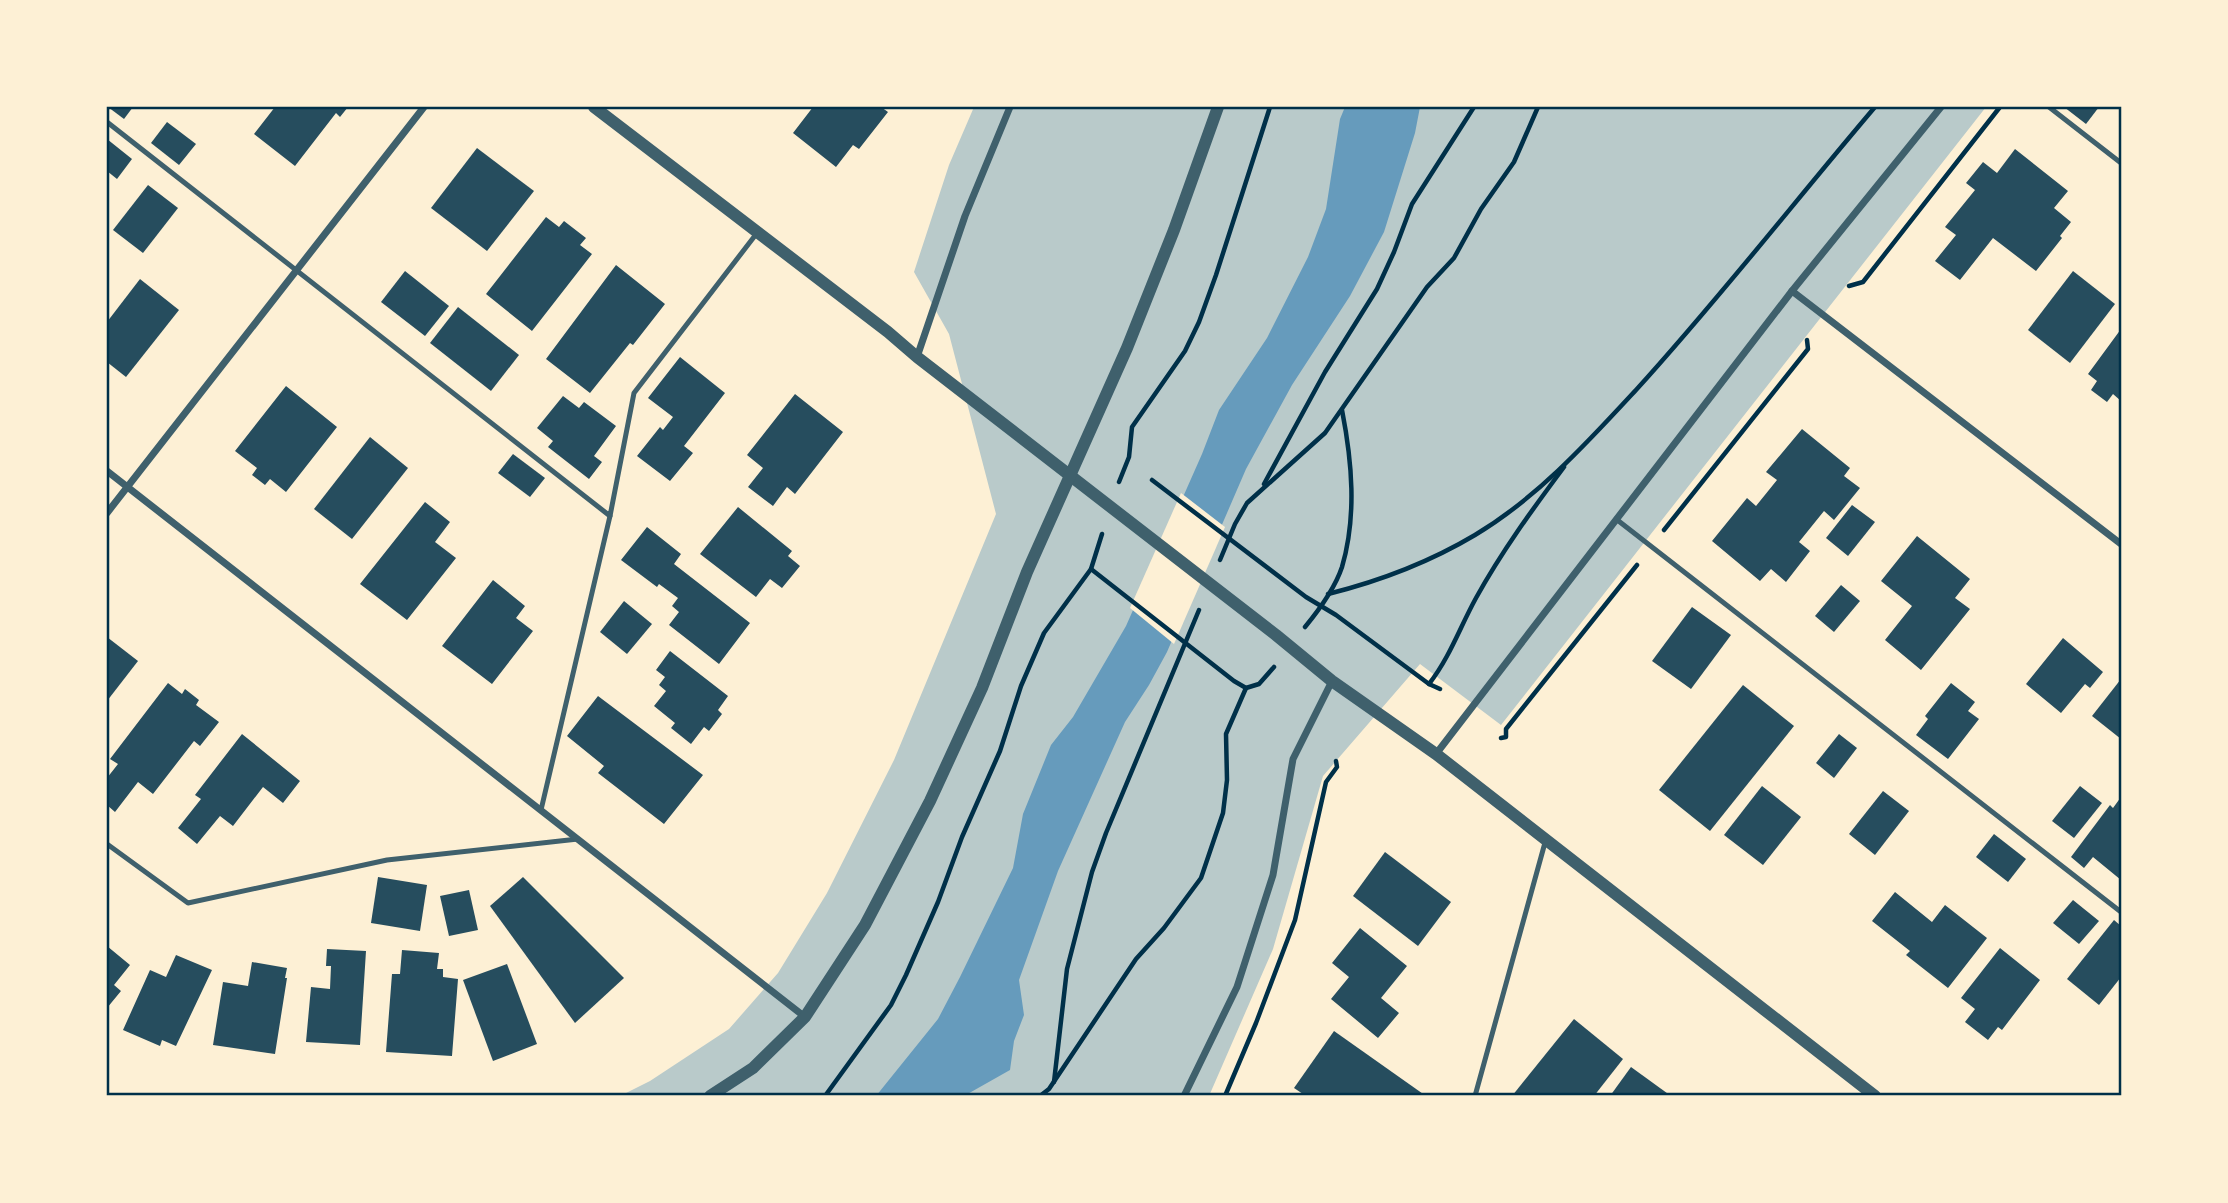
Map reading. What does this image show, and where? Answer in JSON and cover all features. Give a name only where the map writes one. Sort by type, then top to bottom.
[{"type":"street","points":[[107,513],[424,107]]},
{"type":"street","points":[[917,357],[965,216],[1010,107]]},
{"type":"street","points":[[710,1096],[753,1068],[805,1017],[865,925],[930,801],[982,688],[1027,572],[1132,337],[1218,107]]},
{"type":"street","points":[[1436,754],[1792,290],[1941,107]]},
{"type":"street","points":[[602,109],[1332,681],[1436,754],[1875,1096]]},
{"type":"street","points":[[1792,290],[2121,544]]},
{"type":"street","points":[[107,471],[805,1017]]},
{"type":"street","points":[[1184,1096],[1237,987],[1273,875],[1293,760],[1332,681]]},
{"type":"lane","points":[[2049,107],[2121,163]]},
{"type":"lane","points":[[107,122],[610,516]]},
{"type":"lane","points":[[541,810],[610,516],[634,393],[757,233]]},
{"type":"lane","points":[[1616,519],[2121,912]]},
{"type":"lane","points":[[107,844],[188,903],[387,860],[578,839]]},
{"type":"lane","points":[[1475,1096],[1546,839]]},
{"type":"path","points":[[1129,457],[1132,427],[1185,351],[1199,322],[1270,107]]},
{"type":"path","points":[[1262,488],[1325,372],[1377,289],[1412,204],[1474,107]]},
{"type":"path","points":[[1219,562],[1247,503],[1325,433],[1427,287],[1454,258],[1480,209],[1514,162],[1538,107]]},
{"type":"path","points":[[1429,684],[1444,664],[1474,600],[1512,536],[1569,461],[1727,286],[1875,107]]},
{"type":"path","points":[[1849,286],[1863,282],[2000,107]]},
{"type":"path","points":[[1319,608],[1341,569],[1350,510],[1352,467],[1342,409]]},
{"type":"path","points":[[1327,594],[1385,578],[1452,547],[1504,515],[1569,461]]},
{"type":"path","points":[[1152,480],[1319,608],[1440,689]]},
{"type":"path","points":[[825,1096],[859,1052],[896,995],[938,902],[962,837],[1000,751],[1021,686],[1044,633],[1091,569],[1234,681],[1246,688],[1259,684]]},
{"type":"path","points":[[1054,1082],[1067,969],[1092,872],[1203,601]]},
{"type":"path","points":[[1040,1096],[1054,1082],[1136,959],[1164,928],[1201,878],[1223,813],[1227,780],[1226,734],[1246,688]]},
{"type":"path","points":[[1224,1096],[1256,1023],[1295,920],[1326,782],[1337,767],[1336,761]]},
{"type":"shaded area","points":[[974,107],[1986,107],[1501,725],[1420,664],[1323,776],[1273,949],[1209,1096],[620,1096],[650,1081],[729,1029],[778,973],[827,893],[894,760],[996,514],[949,334],[914,272],[949,165]]},
{"type":"water","points":[[1345,107],[1420,107],[1415,133],[1384,232],[1350,296],[1292,385],[1246,469],[1167,652],[1125,722],[1058,871],[1019,980],[1024,1015],[1014,1041],[1010,1070],[964,1096],[876,1096],[938,1019],[960,977],[1013,868],[1023,814],[1051,745],[1073,717],[1126,626],[1219,410],[1267,338],[1308,257],[1326,209],[1340,119]]},
{"type":"pier","points":[[1181,493],[1225,527],[1174,644],[1130,608]]},
{"type":"building","points":[[108,107],[133,107],[124,119]]},
{"type":"building","points":[[275,107],[348,107],[340,117],[336,113],[295,166],[254,134]]},
{"type":"building","points":[[813,107],[881,107],[888,112],[859,149],[853,145],[836,167],[793,133]]},
{"type":"building","points":[[2064,107],[2099,107],[2086,124]]},
{"type":"building","points":[[167,122],[196,144],[179,165],[151,143]]},
{"type":"building","points":[[107,139],[132,159],[117,179],[107,171]]},
{"type":"building","points":[[477,148],[534,191],[487,251],[431,208]]},
{"type":"building","points":[[2015,149],[2068,191],[2054,208],[2071,222],[2036,271],[1993,238],[1960,280],[1935,261],[1956,235],[1945,227],[1975,190],[1966,183],[1983,162],[1997,173]]},
{"type":"building","points":[[148,185],[178,208],[143,253],[113,230]]},
{"type":"building","points":[[546,217],[559,227],[564,221],[586,238],[580,245],[592,254],[532,331],[486,294]]},
{"type":"building","points":[[616,265],[665,304],[590,393],[546,359]]},
{"type":"building","points":[[405,271],[449,306],[425,336],[381,302]]},
{"type":"building","points":[[2073,271],[2115,304],[2070,363],[2028,330]]},
{"type":"building","points":[[140,279],[179,310],[126,377],[107,362],[107,322]]},
{"type":"building","points":[[458,307],[519,355],[491,391],[430,343]]},
{"type":"building","points":[[2121,329],[2121,401],[2113,394],[2107,402],[2091,390],[2097,381],[2088,374]]},
{"type":"building","points":[[680,357],[725,393],[684,446],[693,453],[670,481],[637,456],[660,427],[663,430],[673,417],[648,398]]},
{"type":"building","points":[[286,386],[337,427],[286,492],[270,479],[265,485],[252,475],[257,468],[235,451]]},
{"type":"building","points":[[795,394],[843,432],[795,494],[787,487],[773,506],[748,487],[763,468],[747,455]]},
{"type":"building","points":[[563,396],[579,408],[584,402],[616,426],[594,456],[602,462],[589,479],[548,447],[553,441],[537,428]]},
{"type":"building","points":[[1802,429],[1850,468],[1844,476],[1860,488],[1834,520],[1824,511],[1799,542],[1810,551],[1786,582],[1771,569],[1760,581],[1712,541],[1747,498],[1756,506],[1777,480],[1766,472]]},
{"type":"building","points":[[370,437],[408,468],[352,539],[314,509]]},
{"type":"building","points":[[513,454],[545,478],[530,497],[498,473]]},
{"type":"building","points":[[425,502],[450,522],[435,542],[456,558],[407,620],[360,584]]},
{"type":"building","points":[[1852,505],[1875,522],[1848,556],[1826,538]]},
{"type":"building","points":[[738,507],[792,551],[788,556],[800,566],[782,588],[770,579],[756,597],[700,554]]},
{"type":"building","points":[[647,527],[681,554],[674,564],[750,623],[719,664],[669,625],[679,612],[672,606],[678,598],[659,584],[657,587],[621,560]]},
{"type":"building","points":[[1917,536],[1970,579],[1955,598],[1970,609],[1921,670],[1885,640],[1912,606],[1881,581]]},
{"type":"building","points":[[493,580],[525,606],[516,618],[533,631],[492,684],[442,646]]},
{"type":"building","points":[[1841,585],[1860,601],[1834,632],[1815,616]]},
{"type":"building","points":[[624,601],[652,624],[627,654],[600,632]]},
{"type":"building","points":[[1692,607],[1731,635],[1691,689],[1652,661]]},
{"type":"building","points":[[107,637],[138,661],[107,701]]},
{"type":"building","points":[[2063,638],[2103,672],[2090,688],[2085,684],[2061,713],[2026,684]]},
{"type":"building","points":[[670,651],[728,696],[718,710],[722,714],[709,731],[704,727],[691,744],[671,728],[675,723],[654,706],[666,691],[659,685],[665,677],[656,670]]},
{"type":"building","points":[[2121,679],[2121,739],[2092,716]]},
{"type":"building","points":[[168,683],[182,694],[185,689],[199,700],[196,705],[219,722],[200,746],[194,741],[153,794],[138,782],[115,812],[107,805],[107,778],[118,764],[110,759]]},
{"type":"building","points":[[1951,683],[1975,702],[1968,711],[1979,719],[1948,759],[1916,735],[1928,719],[1925,716]]},
{"type":"building","points":[[1743,685],[1794,726],[1710,831],[1659,790]]},
{"type":"building","points":[[598,696],[703,775],[664,824],[598,773],[604,766],[567,736]]},
{"type":"building","points":[[242,734],[300,781],[283,803],[263,787],[233,826],[220,816],[197,844],[178,828],[201,799],[195,795]]},
{"type":"building","points":[[1839,734],[1857,748],[1834,778],[1816,763]]},
{"type":"building","points":[[1762,786],[1801,817],[1763,865],[1724,835]]},
{"type":"building","points":[[2080,786],[2102,803],[2074,838],[2052,821]]},
{"type":"building","points":[[1883,791],[1909,811],[1875,855],[1849,834]]},
{"type":"building","points":[[2121,797],[2121,880],[2093,857],[2084,868],[2071,857],[2110,805],[2113,808]]},
{"type":"building","points":[[1994,834],[2026,859],[2008,882],[1976,857]]},
{"type":"building","points":[[1385,852],[1451,902],[1418,946],[1353,896]]},
{"type":"building","points":[[378,877],[427,885],[420,931],[371,923]]},
{"type":"building","points":[[523,877],[624,978],[575,1023],[490,906]]},
{"type":"building","points":[[469,890],[478,930],[449,936],[440,896]]},
{"type":"building","points":[[1895,892],[1932,922],[1945,905],[1987,938],[1948,988],[1906,955],[1910,951],[1872,921]]},
{"type":"building","points":[[2073,900],[2099,921],[2079,944],[2053,923]]},
{"type":"building","points":[[2114,920],[2121,926],[2121,977],[2099,1005],[2067,979]]},
{"type":"building","points":[[1360,928],[1407,966],[1381,998],[1399,1013],[1378,1038],[1331,999],[1349,977],[1332,963]]},
{"type":"building","points":[[107,946],[130,965],[114,985],[121,991],[107,1008]]},
{"type":"building","points":[[2000,948],[2040,980],[2002,1030],[1998,1027],[1988,1040],[1965,1022],[1975,1009],[1961,998]]},
{"type":"building","points":[[327,949],[366,951],[360,1045],[306,1042],[311,987],[330,989],[331,966],[326,966]]},
{"type":"building","points":[[402,950],[439,953],[437,969],[443,969],[443,977],[458,979],[452,1056],[386,1052],[392,974],[400,974]]},
{"type":"building","points":[[176,955],[212,970],[176,1046],[162,1040],[160,1046],[123,1030],[150,970],[166,977]]},
{"type":"building","points":[[252,962],[287,968],[275,1054],[213,1045],[223,982],[248,986]]},
{"type":"building","points":[[507,964],[537,1044],[493,1061],[463,980]]},
{"type":"building","points":[[1574,1019],[1623,1059],[1594,1096],[1512,1096]]},
{"type":"building","points":[[1334,1031],[1426,1096],[1306,1096],[1294,1088]]},
{"type":"building","points":[[1631,1067],[1671,1096],[1610,1096]]}]
